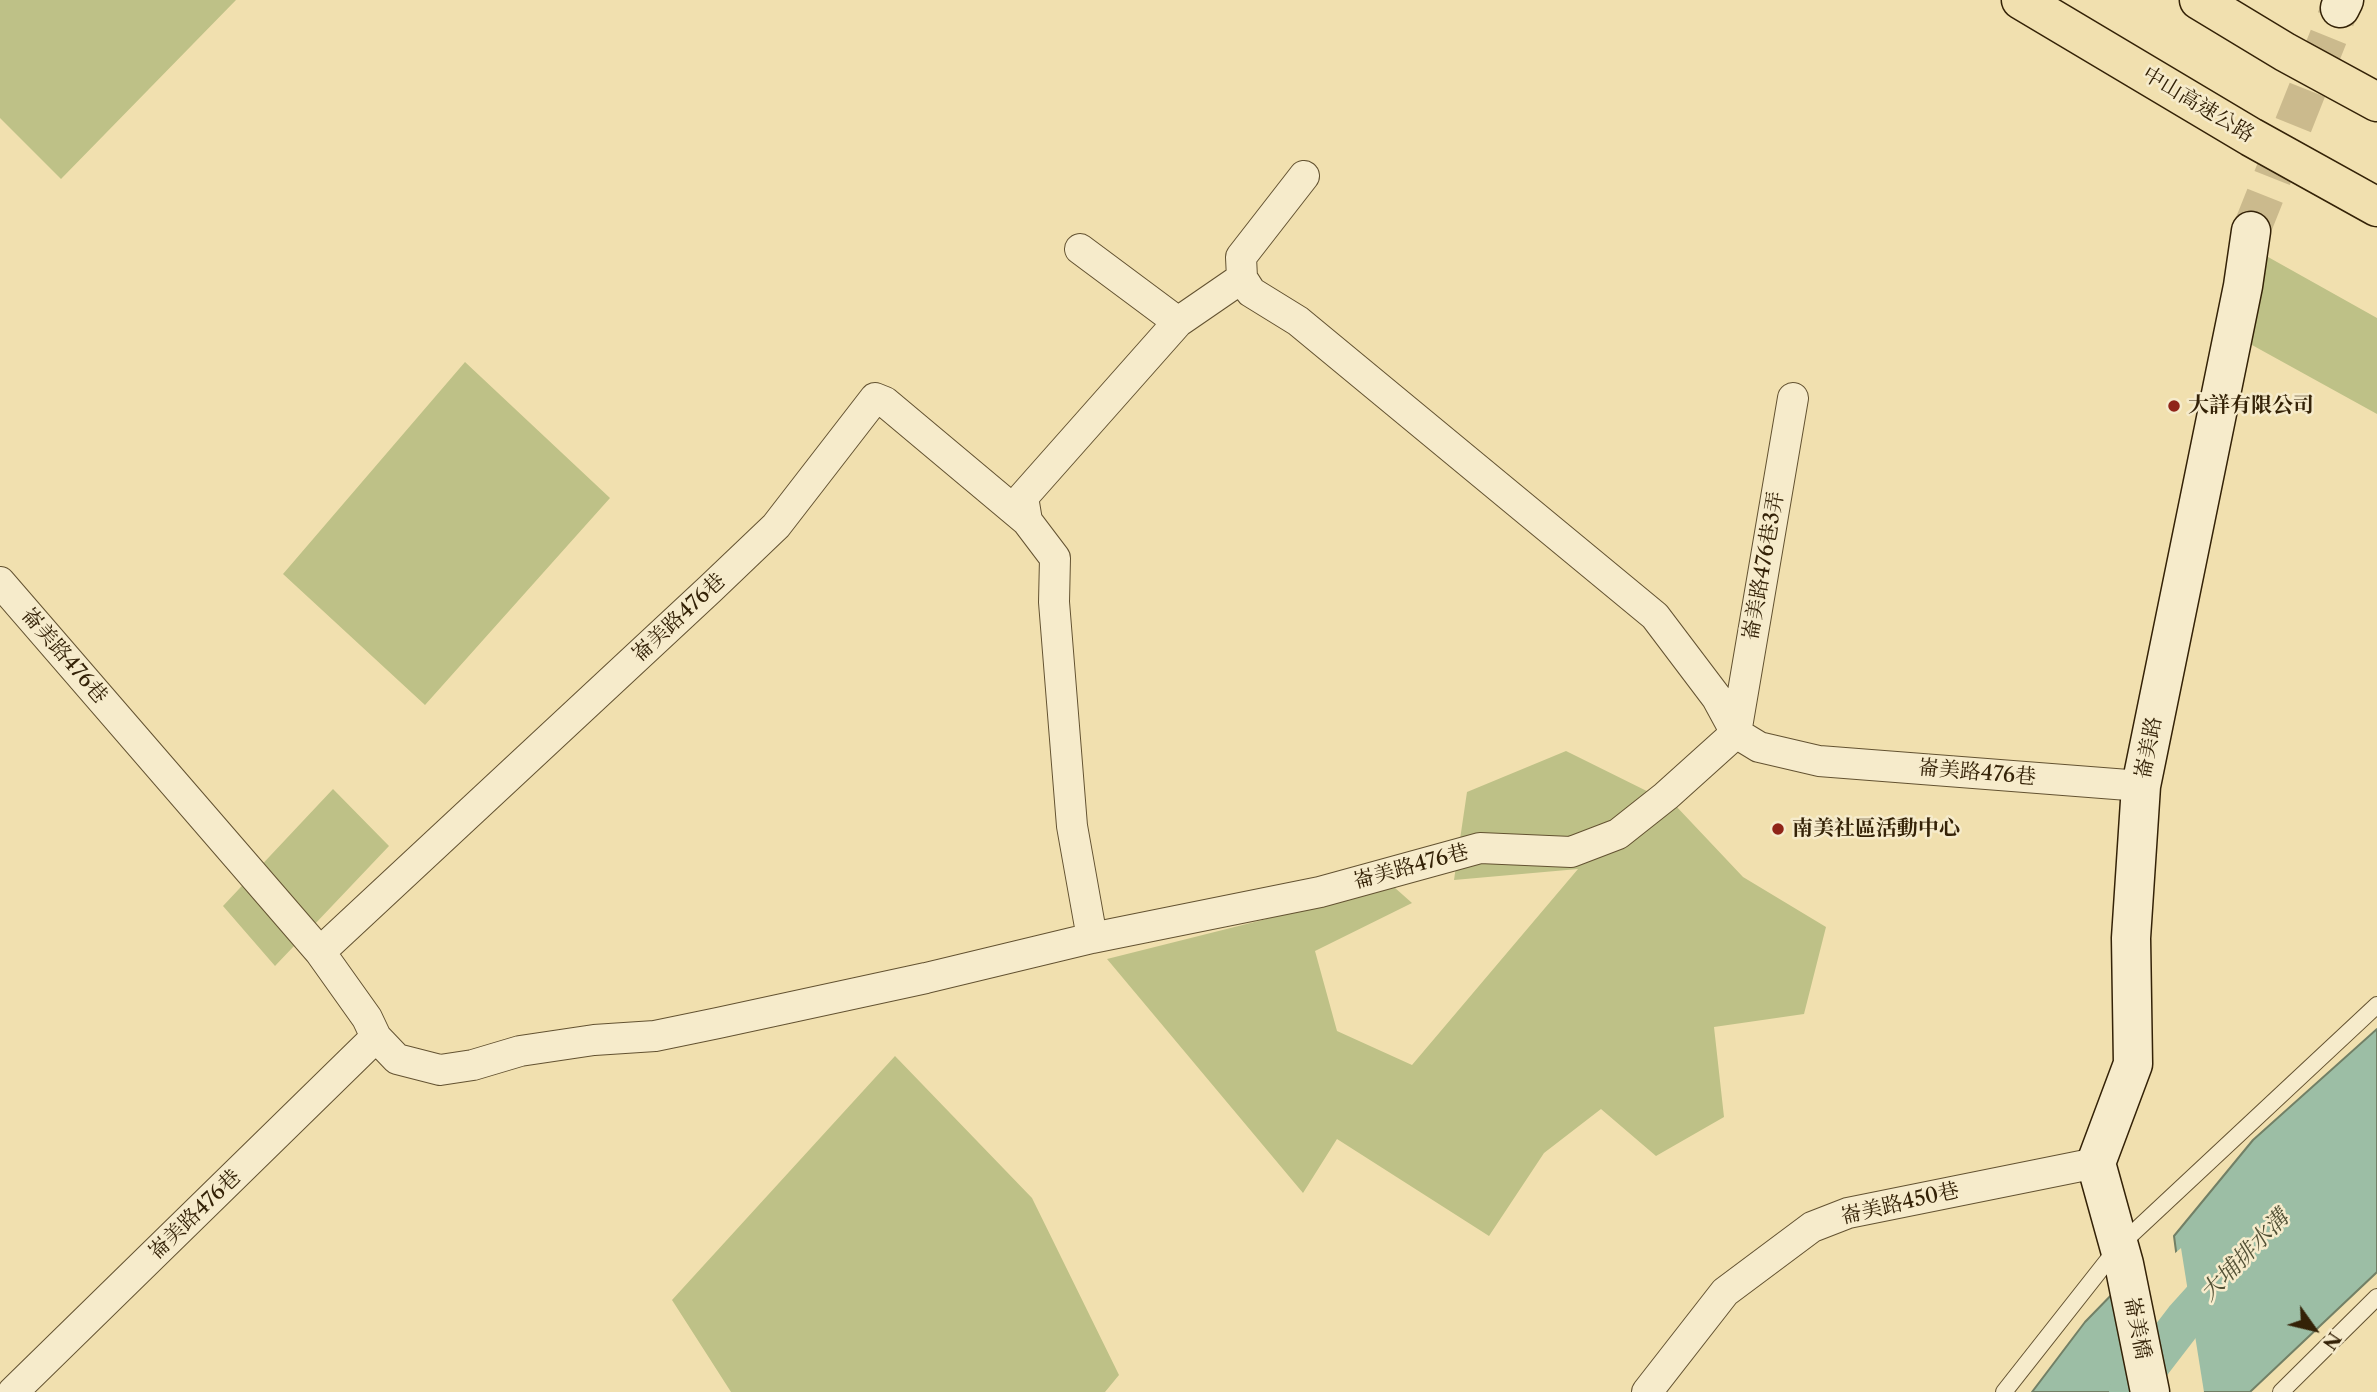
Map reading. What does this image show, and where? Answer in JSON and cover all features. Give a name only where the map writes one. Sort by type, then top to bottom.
[{"type":"highway","name":"中山高速公路","points":[[2021,0],[2252,137],[2377,207]]},
{"type":"highway","points":[[2199,0],[2285,52],[2377,102]]},
{"type":"street","points":[[1304,176],[1241,257],[1242,278],[1251,292],[1298,321],[1656,616],[1717,698],[1736,733]]},
{"type":"street","name":"崙美路","points":[[2096,1163],[2133,1064],[2131,938],[2140,786],[2240,300],[2251,231]]},
{"type":"street","points":[[1080,248],[1178,322]]},
{"type":"street","points":[[1027,521],[1023,497],[1178,322],[1242,278]]},
{"type":"street","name":"崙美路476巷","points":[[320,952],[776,526],[876,398],[1027,521],[1055,558],[1055,602],[1072,826],[1092,938]]},
{"type":"street","name":"崙美路476巷3弄","points":[[1736,733],[1793,398]]},
{"type":"street","name":"崙美路476巷","points":[[0,582],[320,952],[367,1018],[376,1037],[397,1059],[440,1070],[473,1065],[520,1051],[594,1040],[654,1036],[718,1023],[926,978],[1092,938],[1320,892],[1480,848],[1571,852],[1618,835],[1736,733],[1759,747],[1819,761],[2140,786]]},
{"type":"street","name":"崙美路476巷","points":[[13,1392],[376,1037]]},
{"type":"street","points":[[2096,1163],[2121,1255]]},
{"type":"street","name":"崙美路450巷","points":[[1647,1392],[1725,1293],[1812,1227],[1848,1213],[2096,1163]]},
{"type":"street","name":"崙美橋","points":[[2121,1255],[2150,1392]]},
{"type":"lane","points":[[2004,1392],[2121,1255],[2377,1005]]},
{"type":"lane","points":[[2281,1392],[2377,1297]]},
{"type":"shaded area","points":[[0,0],[236,0],[61,179],[0,118]]},
{"type":"shaded area","points":[[2252,248],[2377,318],[2377,414],[2223,329]]},
{"type":"shaded area","points":[[465,362],[610,498],[425,705],[283,574]]},
{"type":"shaded area","points":[[1566,751],[1675,805],[1743,877],[1826,927],[1804,1014],[1714,1027],[1724,1117],[1656,1156],[1601,1109],[1544,1153],[1489,1236],[1337,1139],[1303,1193],[1107,959],[1394,887],[1412,903],[1315,951],[1337,1031],[1412,1065],[1578,869],[1454,880],[1467,792]]},
{"type":"shaded area","points":[[333,789],[389,846],[275,966],[223,906]]},
{"type":"shaded area","points":[[895,1056],[1032,1198],[1119,1375],[1105,1392],[731,1392],[672,1300]]},
{"type":"water","points":[[2377,1029],[2377,1272],[2250,1392],[2198,1392],[2174,1236],[2253,1140]]},
{"type":"water","points":[[2123,1283],[2141,1392],[2032,1392],[2085,1322]]},
{"type":"pier","points":[[2181,1248],[2204,1392],[2194,1392],[2181,1319],[2173,1255]]},
{"type":"waterway","name":"大埔排水溝","points":[[2129,1392],[2185,1319],[2222,1278]]},
{"type":"tunnel","points":[[2251,231],[2340,8]]},
{"type":"place","name":"大詳有限公司","points":[[2174,406]]},
{"type":"place","name":"南美社區活動中心","points":[[1778,829]]}]
